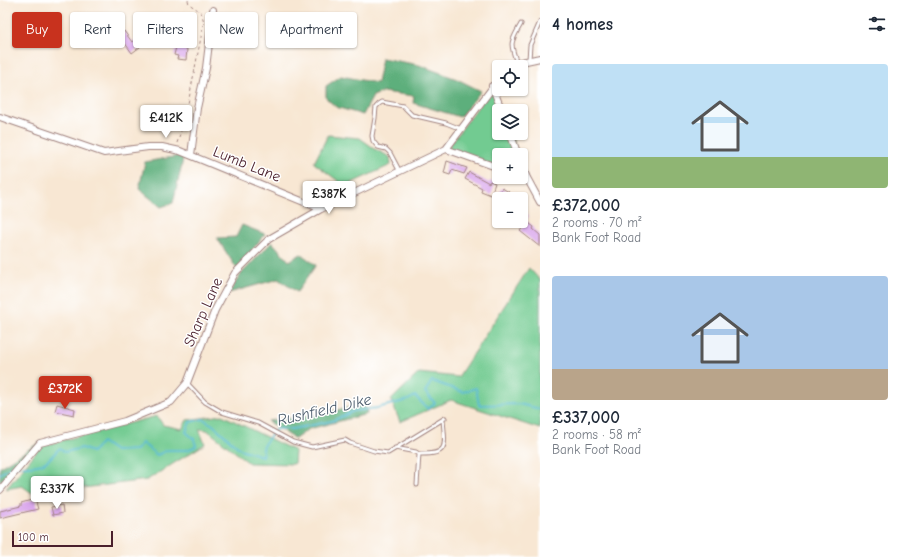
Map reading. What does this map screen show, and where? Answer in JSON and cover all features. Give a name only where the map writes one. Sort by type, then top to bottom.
[{"type":"street","points":[[190,155],[197,108],[206,68],[213,10]]},
{"type":"street","points":[[529,60],[540,58]]},
{"type":"street","name":"Sharp Lane","points":[[0,490],[40,443],[125,421],[171,402],[187,383],[215,310],[236,273],[269,239],[321,209],[446,149],[492,86]]},
{"type":"street","name":"Lumb Lane","points":[[0,117],[104,153],[148,147],[162,147],[174,151],[180,151],[321,209]]},
{"type":"street","points":[[446,149],[492,165]]},
{"type":"street","points":[[528,183],[540,202]]},
{"type":"lane","points":[[529,60],[530,45],[540,22]]},
{"type":"lane","points":[[516,60],[512,42],[521,24]]},
{"type":"lane","points":[[400,172],[390,153],[378,147],[373,141],[372,136],[376,107],[379,104],[382,102],[403,106],[412,115],[446,123],[461,129]]},
{"type":"lane","points":[[187,383],[205,402],[222,412],[258,423],[293,442],[312,447],[345,440],[374,451],[388,453],[395,448],[444,419],[444,440],[441,451],[435,454],[419,454],[416,452],[395,448]]},
{"type":"lane","points":[[417,485],[419,454]]},
{"type":"path","points":[[174,151],[186,119],[204,22],[201,12],[189,4],[188,0]]},
{"type":"green space","points":[[382,58],[419,65],[457,79],[481,91],[460,117],[413,103],[414,96],[383,92],[373,96],[363,115],[336,107],[326,98],[326,86],[341,76],[377,83]]},
{"type":"green space","points":[[492,88],[492,96],[496,96],[498,104],[492,104],[492,140],[513,140],[516,148],[492,148],[492,165],[447,149]]},
{"type":"green space","points":[[328,135],[360,138],[375,149],[390,157],[391,165],[345,186],[314,163]]},
{"type":"green space","points":[[184,155],[173,203],[161,207],[139,189],[145,162]]},
{"type":"green space","points":[[242,225],[265,234],[237,269],[217,238],[236,237]]},
{"type":"green space","points":[[272,242],[289,261],[301,254],[316,265],[297,292],[278,279],[229,293],[241,274]]},
{"type":"green space","points":[[529,268],[540,280],[540,429],[451,400],[400,422],[391,400],[419,373],[458,377]]},
{"type":"green space","points":[[365,404],[367,414],[309,429],[295,439],[268,421],[314,415]]},
{"type":"green space","points":[[222,415],[295,451],[294,464],[249,463],[207,430],[199,429],[205,444],[147,480],[59,491],[38,497],[22,486],[6,489],[41,446],[157,416],[163,425],[182,429],[187,420]]},
{"type":"green space","points":[[42,441],[0,482],[0,467]]},
{"type":"building","points":[[125,32],[133,41],[133,48],[139,48],[132,53],[125,43]]},
{"type":"building","points":[[176,48],[187,49],[186,60],[177,59],[178,56],[174,55]]},
{"type":"building","points":[[447,161],[467,168],[464,174],[452,170],[450,175],[444,173]]},
{"type":"building","points":[[469,172],[489,183],[490,181],[492,182],[492,184],[495,184],[491,195],[481,191],[482,188],[465,179]]},
{"type":"building","points":[[502,188],[509,192],[499,192]]},
{"type":"building","points":[[528,222],[534,227],[533,229],[540,235],[540,247],[520,231],[522,228],[528,228]]},
{"type":"building","points":[[57,404],[75,409],[74,415],[55,411]]},
{"type":"building","points":[[35,499],[38,509],[0,518],[0,511],[21,506],[21,503]]},
{"type":"building","points":[[62,505],[63,513],[53,515],[51,507]]},
{"type":"waterway","name":"Rushfield Dike","points":[[23,466],[39,465],[50,458],[60,448],[65,452],[82,448],[92,452],[102,442],[115,451],[136,450],[142,443],[157,455],[168,450],[187,450],[196,446],[194,439],[186,432],[190,422],[203,419],[213,425],[240,449],[262,456],[264,444],[276,429],[293,429],[332,421],[354,411],[377,408],[408,400],[415,396],[428,409],[435,403],[425,392],[432,381],[463,392],[476,388],[479,405],[519,404],[540,409]]},
{"type":"waterway","name":"Rushfield Dike","points":[[0,474],[13,466],[19,466]]}]
